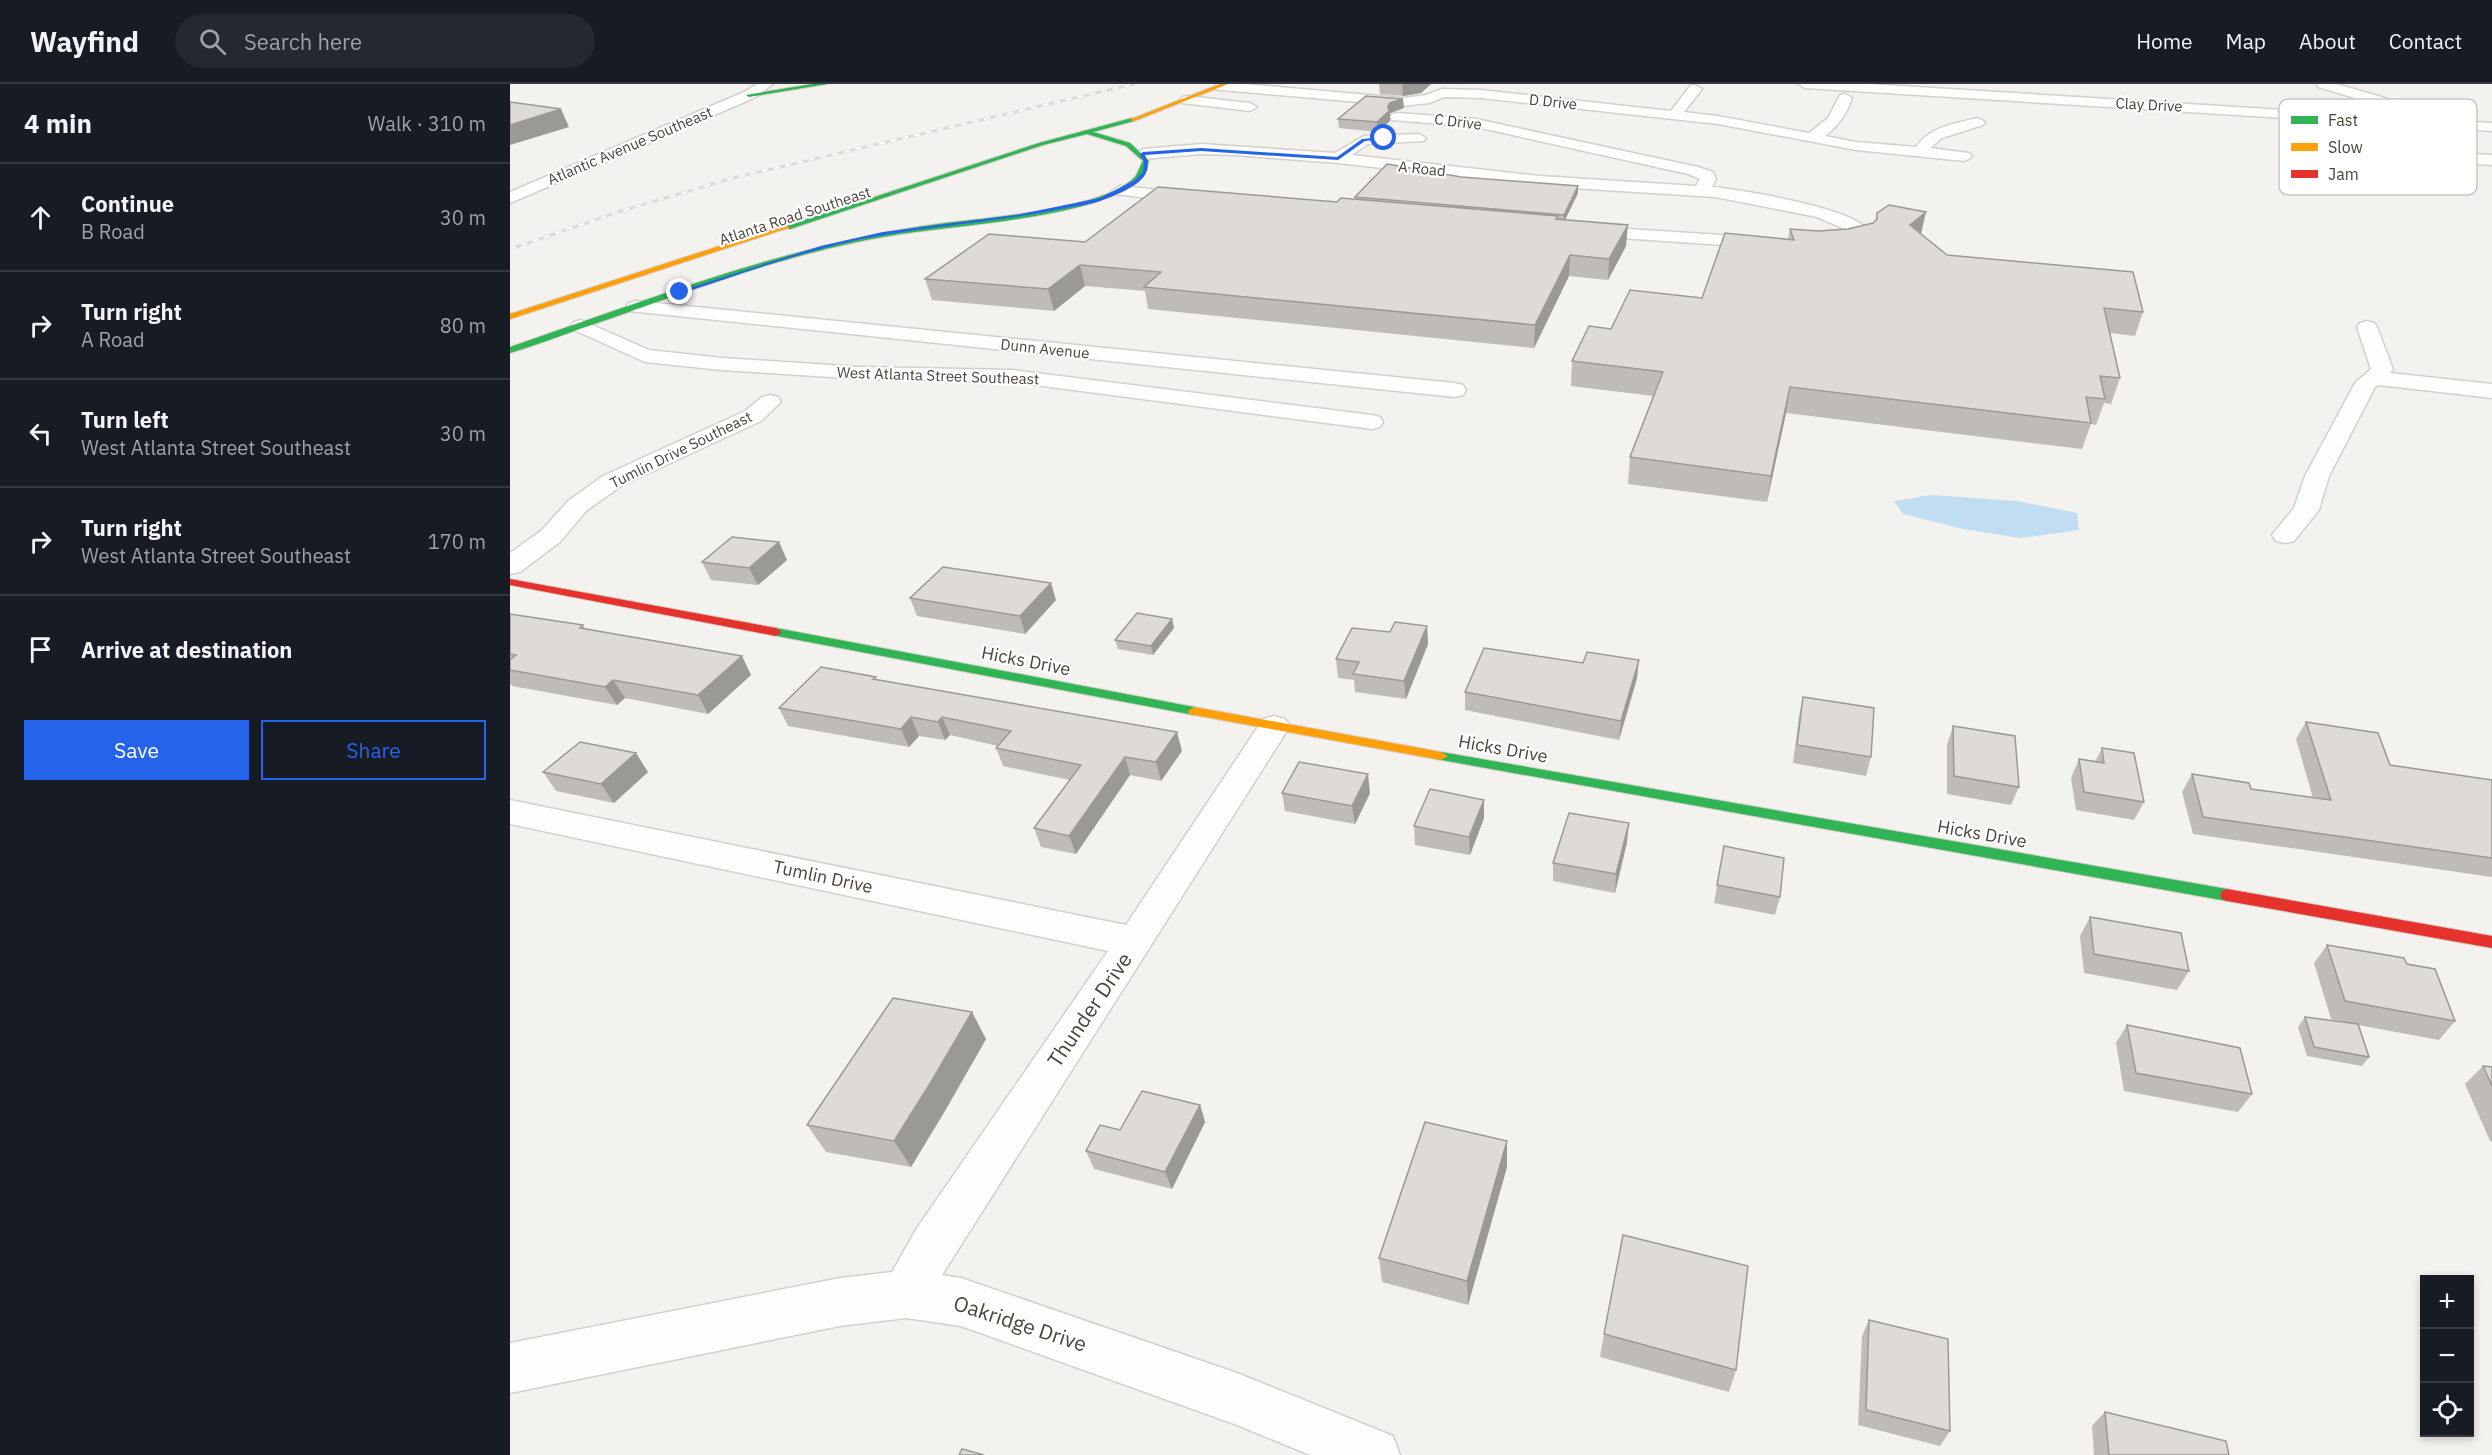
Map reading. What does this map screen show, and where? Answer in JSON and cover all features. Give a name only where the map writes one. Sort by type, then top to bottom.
[{"type":"street","name":"Atlantic Avenue Southeast","points":[[510,198],[749,95],[766,84]]},
{"type":"street","name":"Atlantic Avenue Southeast","points":[[749,95],[824,84]]},
{"type":"street","points":[[1354,98],[1371,84]]},
{"type":"street","name":"Clay Drive","points":[[1805,84],[1901,87],[2279,113]]},
{"type":"street","points":[[2323,84],[2379,99]]},
{"type":"street","name":"D Drive","points":[[1223,85],[1354,98],[1403,110],[1443,93],[1458,93],[1718,120],[1856,146],[1964,156]]},
{"type":"street","name":"Atlanta Road Southeast","points":[[510,317],[1041,144],[1090,133],[1149,114],[1223,85]]},
{"type":"street","points":[[1675,115],[1695,89]]},
{"type":"street","points":[[2240,97],[2260,105],[2268,112]]},
{"type":"street","points":[[1813,137],[1833,122],[1845,98]]},
{"type":"street","points":[[1187,100],[1269,109]]},
{"type":"street","name":"C Drive","points":[[1383,116],[1403,110],[1443,119],[1476,123],[1692,170],[1707,175],[1701,192]]},
{"type":"street","points":[[1138,150],[1137,129],[1149,114]]},
{"type":"street","points":[[1920,152],[1924,143],[1940,133],[1978,122]]},
{"type":"street","name":"Clay Drive","points":[[2477,126],[2492,127]]},
{"type":"street","points":[[510,350],[823,247],[883,233],[1046,212],[1102,199],[1137,181],[1145,172],[1146,161],[1138,150],[1117,140],[1090,133]]},
{"type":"street","name":"Atlanta Road Southeast","points":[[510,328],[1052,151],[1090,133]]},
{"type":"street","points":[[1338,158],[1364,140],[1419,138]]},
{"type":"street","name":"A Road","points":[[1138,150],[1201,150],[1338,158],[1540,181],[1701,192],[1822,213],[1853,226],[1861,233],[1862,239],[1844,244],[1814,246]]},
{"type":"street","points":[[2477,159],[2492,160]]},
{"type":"street","points":[[1120,191],[1214,200]]},
{"type":"street","points":[[1561,229],[1786,244]]},
{"type":"street","name":"Dunn Avenue","points":[[636,307],[1455,390]]},
{"type":"street","name":"West Atlanta Street Southeast","points":[[581,326],[645,356],[722,364],[861,373],[1012,376],[1372,422]]},
{"type":"street","points":[[2285,535],[2306,510],[2317,476],[2366,383],[2376,378],[2382,369],[2367,327]]},
{"type":"street","points":[[2376,378],[2492,391]]},
{"type":"street","name":"Tumlin Drive Southeast","points":[[510,566],[551,536],[577,506],[612,481],[753,416],[770,402]]},
{"type":"street","name":"Hicks Drive","points":[[510,582],[1274,726],[2492,942]]},
{"type":"street","name":"Thunder Drive","points":[[906,1294],[934,1244],[1135,942],[1274,726]]},
{"type":"street","name":"Tumlin Drive","points":[[510,812],[1135,942]]},
{"type":"street","name":"Oakridge Drive","points":[[510,1368],[840,1302],[906,1294],[961,1302],[1237,1398],[1374,1455]]},
{"type":"water","points":[[1931,495],[2017,501],[2077,513],[2079,530],[2021,538],[1963,529],[1903,514],[1894,501]]},
{"type":"building","points":[[1366,96],[1403,99],[1390,103],[1389,111],[1377,122],[1338,119]]},
{"type":"building","points":[[510,102],[561,109],[510,125]]},
{"type":"building","points":[[1387,164],[1461,177],[1578,186],[1564,215],[1355,197]]},
{"type":"building","points":[[1158,187],[1337,202],[1341,198],[1558,216],[1556,219],[1628,225],[1609,259],[1570,255],[1535,325],[1144,287],[1161,272],[1080,265],[1048,289],[925,279],[989,234],[1085,242]]},
{"type":"building","points":[[1889,205],[1926,212],[1910,225],[1947,255],[2133,272],[2143,312],[2104,308],[2120,378],[2100,376],[2105,399],[2086,397],[2091,423],[1790,387],[1771,476],[1630,457],[1663,372],[1572,361],[1589,326],[1611,329],[1630,290],[1702,298],[1725,233],[1794,240],[1790,229],[1818,231],[1848,229],[1873,223],[1877,219],[1877,213]]},
{"type":"building","points":[[732,537],[779,542],[749,568],[702,562]]},
{"type":"building","points":[[943,567],[1051,583],[1020,616],[910,598]]},
{"type":"building","points":[[1137,613],[1172,619],[1151,646],[1115,640]]},
{"type":"building","points":[[510,614],[583,625],[580,628],[742,656],[698,695],[613,680],[605,687],[510,670],[510,660],[516,655],[510,654]]},
{"type":"building","points":[[1395,622],[1427,626],[1404,681],[1353,674],[1359,662],[1336,659],[1352,628],[1390,632]]},
{"type":"building","points":[[1484,648],[1583,663],[1587,652],[1639,660],[1621,721],[1465,692]]},
{"type":"building","points":[[821,667],[876,677],[873,679],[1177,732],[1156,762],[1125,757],[1069,836],[1034,828],[1081,765],[996,748],[1011,731],[942,717],[938,722],[911,717],[901,729],[779,708]]},
{"type":"building","points":[[1803,697],[1874,708],[1871,757],[1797,745]]},
{"type":"building","points":[[2306,722],[2378,733],[2390,765],[2492,780],[2492,858],[2203,817],[2192,774],[2249,783],[2251,789],[2331,800]]},
{"type":"building","points":[[1953,726],[2015,736],[2019,787],[1954,776]]},
{"type":"building","points":[[580,742],[636,753],[601,784],[543,772]]},
{"type":"building","points":[[2102,748],[2134,753],[2144,802],[2084,792],[2079,759],[2104,763]]},
{"type":"building","points":[[1299,762],[1368,774],[1352,806],[1282,793]]},
{"type":"building","points":[[1430,789],[1484,800],[1469,837],[1414,826]]},
{"type":"building","points":[[1569,813],[1629,823],[1616,874],[1553,863]]},
{"type":"building","points":[[1724,846],[1784,858],[1780,897],[1717,885]]},
{"type":"building","points":[[2090,917],[2181,933],[2189,971],[2094,954]]},
{"type":"building","points":[[2327,945],[2404,958],[2407,964],[2435,969],[2455,1021],[2345,1001]]},
{"type":"building","points":[[893,998],[972,1012],[894,1141],[807,1125]]},
{"type":"building","points":[[2305,1017],[2358,1024],[2369,1057],[2314,1047]]},
{"type":"building","points":[[2127,1025],[2240,1048],[2252,1094],[2136,1073]]},
{"type":"building","points":[[2483,1066],[2492,1067],[2492,1086]]},
{"type":"building","points":[[1142,1091],[1200,1105],[1165,1172],[1086,1151],[1100,1125],[1120,1130]]},
{"type":"building","points":[[1425,1122],[1507,1141],[1467,1281],[1379,1258]]},
{"type":"building","points":[[1623,1235],[1748,1266],[1736,1370],[1604,1334]]},
{"type":"building","points":[[1869,1320],[1948,1339],[1950,1431],[1866,1410]]},
{"type":"building","points":[[2105,1412],[2226,1441],[2229,1455],[2109,1455]]},
{"type":"building","points":[[962,1449],[984,1455],[959,1455]]},
{"type":"railway","points":[[510,249],[621,211],[733,178],[1134,84]]},
{"type":"traffic: fast","points":[[749,95],[824,84]]},
{"type":"traffic: fast","points":[[787,227],[1041,144],[1132,120]]},
{"type":"traffic: fast","points":[[510,350],[724,276],[834,245],[889,233],[1025,215],[1091,202],[1118,192],[1138,178],[1146,161],[1141,154],[1121,141],[1090,133]]},
{"type":"traffic: fast","points":[[776,632],[1194,711]]},
{"type":"traffic: fast","points":[[1441,756],[2227,895]]},
{"type":"traffic: slow","points":[[1132,120],[1225,84]]},
{"type":"traffic: slow","points":[[510,317],[787,227]]},
{"type":"traffic: slow","points":[[1194,711],[1441,756]]},
{"type":"traffic: jam","points":[[510,582],[776,632]]},
{"type":"traffic: jam","points":[[2227,895],[2492,942]]},
{"type":"route","points":[[680,292],[767,263],[883,233],[1016,217],[1102,199],[1137,181],[1145,172],[1146,161],[1143,154],[1234,150],[1338,158],[1364,140],[1384,138]]}]
